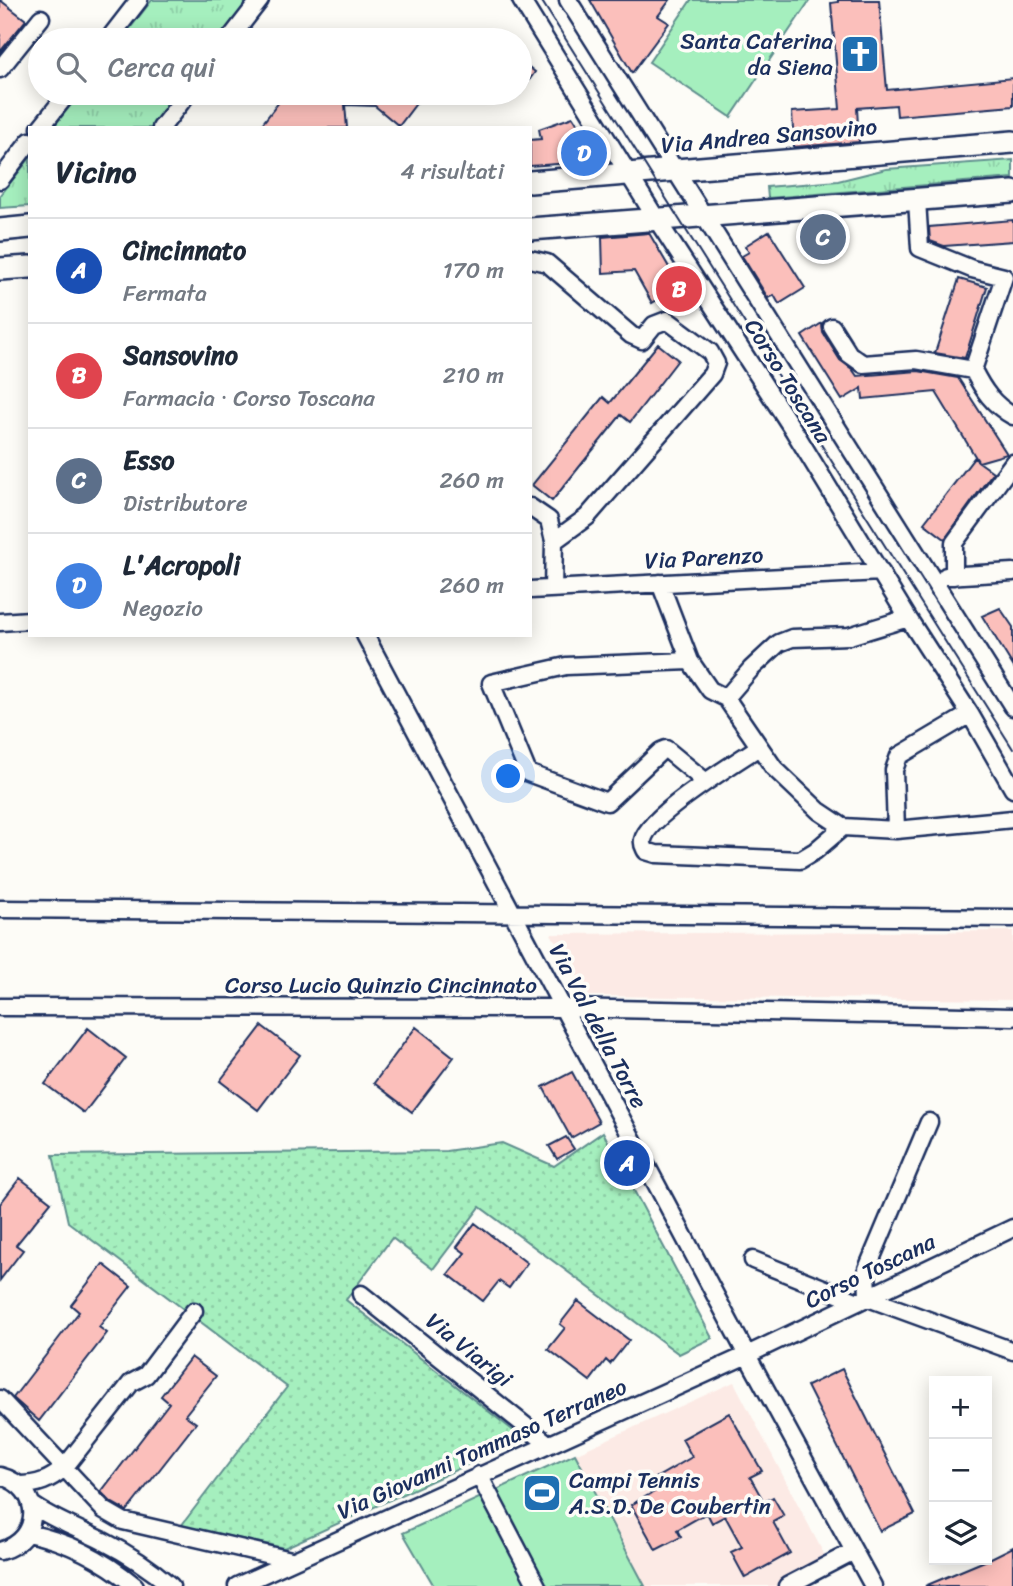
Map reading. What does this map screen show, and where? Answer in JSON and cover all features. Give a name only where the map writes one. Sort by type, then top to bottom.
[{"type":"main road","name":"Via Andrea Sansovino","points":[[532,183],[1013,142]]},
{"type":"main road","points":[[532,229],[1013,192]]},
{"type":"main road","points":[[0,230],[28,227]]},
{"type":"main road","points":[[0,269],[28,267]]},
{"type":"street","points":[[117,28],[139,0]]},
{"type":"street","points":[[238,28],[260,0]]},
{"type":"street","name":"Corso Toscana","points":[[521,0],[657,220],[794,431],[1013,789]]},
{"type":"street","name":"Corso Toscana","points":[[568,0],[1013,707]]},
{"type":"street","points":[[33,28],[41,18]]},
{"type":"street","points":[[0,69],[28,34]]},
{"type":"street","points":[[42,126],[58,105]]},
{"type":"street","points":[[163,126],[179,105]]},
{"type":"street","points":[[0,180],[28,144]]},
{"type":"street","points":[[917,200],[920,248],[972,269],[1008,278],[973,370],[982,389],[999,408],[1013,416]]},
{"type":"street","points":[[532,259],[547,263],[631,335],[642,340],[654,326],[667,320],[710,352],[716,363],[712,374],[587,517],[554,541]]},
{"type":"street","points":[[832,327],[849,354],[863,364],[916,360],[973,370]]},
{"type":"street","points":[[954,576],[954,543],[1013,463]]},
{"type":"street","points":[[532,508],[550,520],[554,541],[553,589]]},
{"type":"street","name":"Via Parenzo","points":[[532,590],[881,572]]},
{"type":"street","points":[[931,577],[1013,572]]},
{"type":"street","points":[[660,583],[690,661],[710,690],[726,698],[774,768],[819,811],[844,827],[896,830],[1013,819]]},
{"type":"street","points":[[726,698],[751,669],[779,643],[792,638],[849,636],[908,618]]},
{"type":"street","points":[[0,622],[28,620]]},
{"type":"street","name":"Via Val della Torre","points":[[366,637],[747,1355],[873,1586]]},
{"type":"street","points":[[690,661],[566,666],[491,683],[528,773],[607,802],[666,749],[706,782]]},
{"type":"street","points":[[896,830],[894,769],[898,756],[970,715]]},
{"type":"street","points":[[759,747],[706,782],[651,827],[643,839],[646,851],[656,854],[800,860],[844,827]]},
{"type":"street","points":[[0,909],[1013,918]]},
{"type":"street","name":"Corso Lucio Quinzio Cincinnato","points":[[0,1007],[563,1008],[1013,1017]]},
{"type":"street","points":[[863,1300],[867,1269],[929,1122]]},
{"type":"street","name":"Corso Toscana","points":[[747,1355],[1013,1228]]},
{"type":"street","points":[[753,1260],[1013,1351]]},
{"type":"street","name":"Via Viarigi","points":[[361,1294],[548,1444]]},
{"type":"street","points":[[19,1485],[37,1484],[52,1478],[64,1468],[131,1383],[146,1375],[194,1311]]},
{"type":"street","name":"Via Giovanni Tommaso Terraneo","points":[[237,1586],[747,1355]]},
{"type":"street","points":[[0,1399],[104,1510],[123,1521],[291,1560]]},
{"type":"street","points":[[479,1475],[537,1586]]},
{"type":"street","points":[[0,1476],[19,1485],[26,1493],[33,1513],[27,1533],[16,1545],[0,1551]]},
{"type":"street","points":[[31,1504],[45,1515],[106,1542],[172,1586]]},
{"type":"street","points":[[27,1533],[99,1560],[135,1586]]},
{"type":"street","points":[[787,1586],[854,1551]]},
{"type":"street","points":[[267,1586],[272,1569]]},
{"type":"shaded area","points":[[1013,931],[1013,1000],[588,996],[551,934]]},
{"type":"shaded area","points":[[734,1382],[827,1560],[776,1586],[645,1586],[575,1454]]},
{"type":"green space","points":[[152,0],[252,0],[230,28],[130,28]]},
{"type":"green space","points":[[691,0],[810,0],[731,117],[649,62]]},
{"type":"green space","points":[[71,105],[171,105],[155,126],[55,126]]},
{"type":"green space","points":[[1013,160],[1013,178],[768,198],[767,187],[838,181],[886,169]]},
{"type":"green space","points":[[28,161],[28,206],[0,208],[0,196]]},
{"type":"green space","points":[[603,1132],[712,1338],[679,1354],[480,1207],[433,1269],[392,1238],[346,1300],[524,1439],[284,1548],[181,1526],[287,1387],[68,1222],[53,1155],[446,1151],[502,1143],[554,1166]]},
{"type":"green space","name":"Campi Tennis A.S.D. De Coubertin","points":[[575,1454],[645,1586],[434,1586],[403,1533]]},
{"type":"building","points":[[0,0],[26,20],[0,52]]},
{"type":"building","points":[[590,0],[670,0],[658,16],[669,23],[632,73]]},
{"type":"building","points":[[838,0],[879,0],[887,90],[1013,78],[1013,106],[897,116],[896,105],[857,108],[859,142],[794,147],[792,112],[840,109],[831,3]]},
{"type":"building","points":[[277,105],[345,105],[347,126],[261,126]]},
{"type":"building","points":[[345,105],[415,105],[399,126],[375,106]]},
{"type":"building","points":[[573,117],[592,147],[584,162],[532,166],[532,140],[541,139],[539,129]]},
{"type":"building","points":[[1013,220],[1013,241],[944,246],[930,241],[929,227]]},
{"type":"building","points":[[769,231],[805,288],[779,304],[774,295],[768,298],[742,256],[749,252],[745,246]]},
{"type":"building","points":[[649,233],[680,286],[652,303],[634,271],[603,273],[602,237]]},
{"type":"building","points":[[959,279],[987,287],[965,358],[935,353]]},
{"type":"building","points":[[822,323],[823,333],[840,360],[857,376],[918,371],[958,378],[1007,454],[979,462],[993,472],[945,539],[924,523],[974,458],[978,461],[936,392],[863,399],[862,388],[842,400],[802,336]]},
{"type":"building","points":[[658,344],[678,360],[630,422],[621,415],[552,501],[532,485],[603,397],[610,403]]},
{"type":"building","points":[[1000,608],[1013,627],[1013,666],[982,616]]},
{"type":"building","points":[[262,1026],[300,1055],[258,1110],[220,1081]]},
{"type":"building","points":[[416,1027],[454,1057],[412,1112],[374,1083]]},
{"type":"building","points":[[88,1028],[126,1058],[84,1113],[45,1084]]},
{"type":"building","points":[[572,1072],[599,1122],[571,1138],[543,1087]]},
{"type":"building","points":[[566,1137],[574,1149],[557,1159],[549,1146]]},
{"type":"building","points":[[20,1178],[51,1202],[16,1245],[23,1250],[0,1280],[0,1204]]},
{"type":"building","points":[[475,1223],[527,1263],[509,1288],[499,1281],[483,1301],[448,1274],[465,1253],[457,1247]]},
{"type":"building","points":[[103,1264],[131,1286],[99,1327],[107,1333],[39,1421],[13,1398],[79,1312],[71,1305]]},
{"type":"building","points":[[578,1301],[629,1340],[610,1364],[606,1360],[590,1381],[548,1349],[565,1328],[560,1324]]},
{"type":"building","points":[[191,1357],[216,1376],[185,1415],[196,1423],[127,1511],[111,1502],[101,1492],[169,1403],[161,1396]]},
{"type":"building","points":[[842,1369],[915,1514],[880,1531],[807,1386]]},
{"type":"building","points":[[729,1413],[762,1471],[750,1477],[764,1502],[773,1497],[784,1516],[773,1522],[790,1553],[745,1578],[731,1552],[742,1547],[725,1516],[712,1523],[707,1513],[677,1530],[681,1537],[656,1550],[631,1505],[661,1488],[656,1478],[692,1457],[682,1439]]},
{"type":"building","points":[[1013,1547],[1013,1586],[925,1586],[975,1565],[992,1565],[992,1558]]},
{"type":"tram line","points":[[541,0],[1013,749]]},
{"type":"place","name":"Santa Caterina da Siena","points":[[860,54]]},
{"type":"place","name":"L'Acropoli","points":[[584,153]]},
{"type":"place","name":"Esso","points":[[823,237]]},
{"type":"place","name":"Sansovino","points":[[679,289]]},
{"type":"place","name":"Cincinnato","points":[[627,1163]]},
{"type":"place","name":"Campi Tennis A.S.D. De Coubertin","points":[[542,1493]]}]
